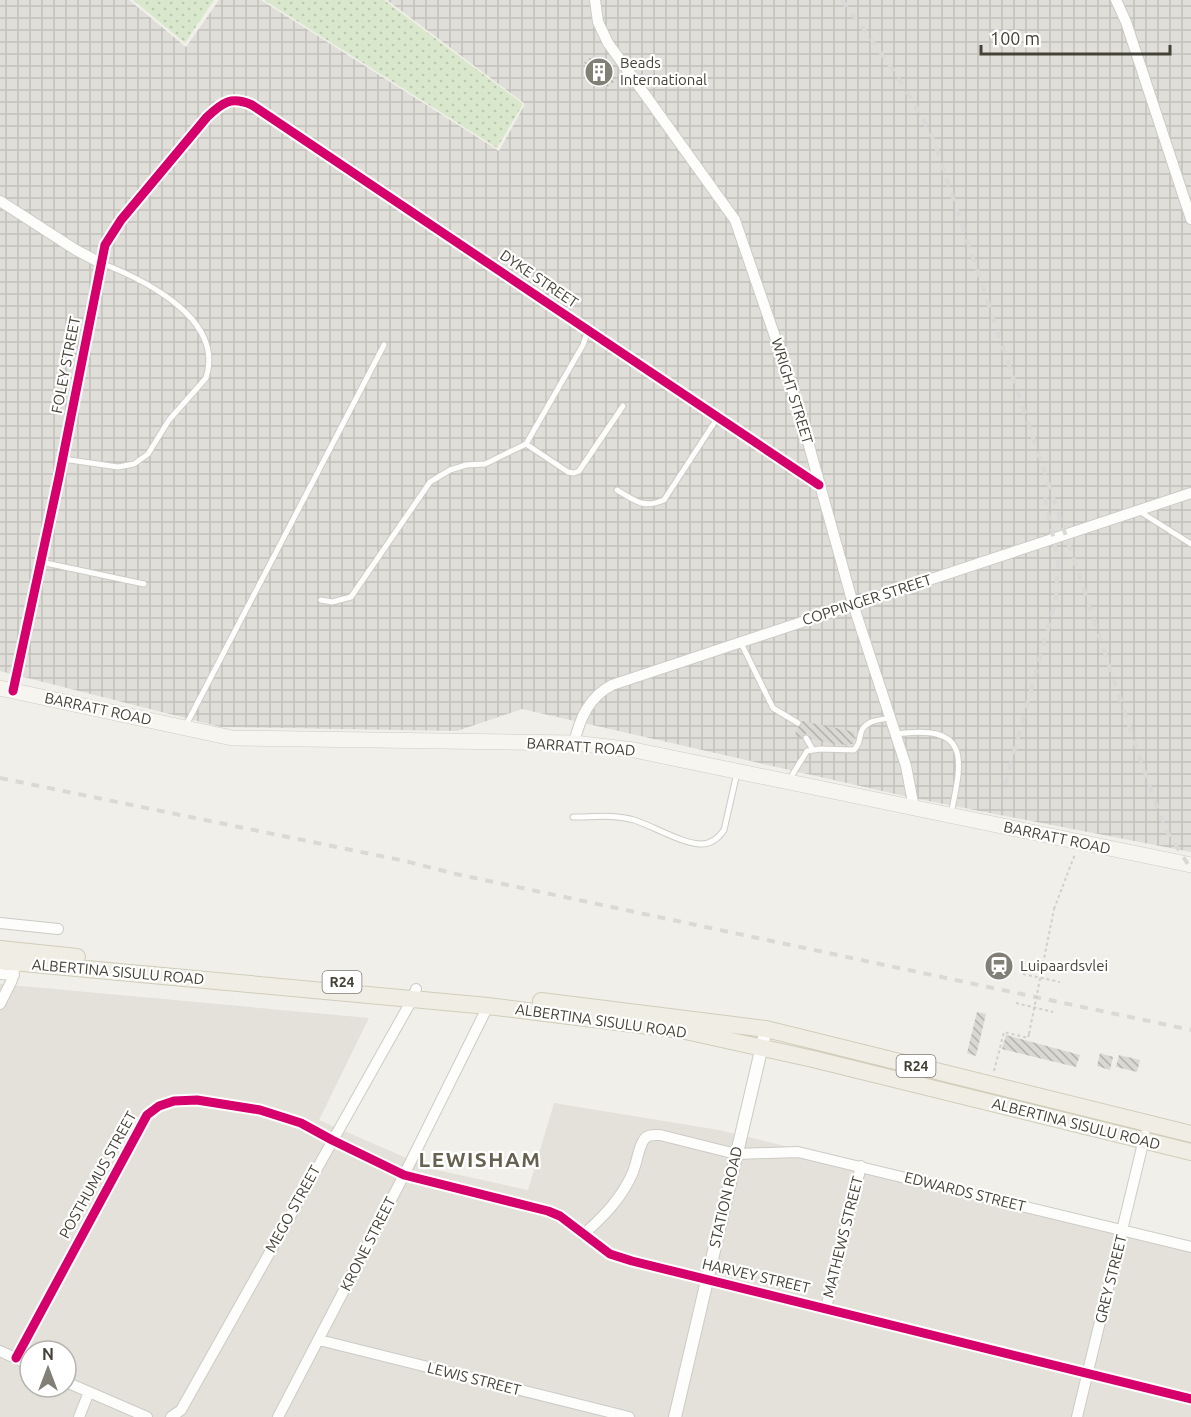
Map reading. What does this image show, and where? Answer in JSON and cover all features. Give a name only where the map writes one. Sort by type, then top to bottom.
[{"type":"main road","name":"BARRATT ROAD","points":[[7,689],[232,738],[573,743],[634,750],[1191,866]]},
{"type":"main road","name":"ALBERTINA SISULU ROAD","points":[[0,949],[12,963],[415,993],[492,995],[766,1029],[1191,1134]]},
{"type":"main road","name":"ALBERTINA SISULU ROAD","points":[[415,993],[489,1006],[681,1030],[762,1047],[1191,1152]]},
{"type":"main road","points":[[967,1097],[972,1079]]},
{"type":"street","points":[[1116,0],[1126,22],[1191,219]]},
{"type":"street","name":"WRIGHT STREET","points":[[595,4],[602,31],[608,43],[735,220],[783,360],[853,604],[906,766],[915,808]]},
{"type":"street","name":"FOLEY STREET","points":[[7,689],[41,562],[105,245],[111,234],[207,117],[233,99],[241,100]]},
{"type":"street","name":"DYKE STREET","points":[[241,100],[252,105],[819,485]]},
{"type":"street","points":[[0,201],[76,250],[101,263]]},
{"type":"street","name":"COPPINGER STREET","points":[[573,743],[585,710],[597,694],[606,688],[1191,493]]},
{"type":"street","points":[[0,924],[58,929]]},
{"type":"street","points":[[0,974],[12,963]]},
{"type":"street","points":[[0,1004],[12,963]]},
{"type":"street","name":"MEGO STREET","points":[[171,1417],[181,1410],[415,993]]},
{"type":"street","name":"KRONE STREET","points":[[278,1417],[489,1006]]},
{"type":"street","name":"STATION ROAD","points":[[675,1417],[766,1029]]},
{"type":"street","name":"POSTHUMUS STREET","points":[[16,1358],[139,1126],[147,1115],[159,1106],[174,1101],[197,1100],[249,1107],[302,1123],[332,1140]]},
{"type":"street","name":"GREY STREET","points":[[1077,1417],[1148,1123]]},
{"type":"street","name":"EDWARDS STREET","points":[[583,1235],[605,1215],[624,1189],[633,1172],[645,1138],[650,1135],[660,1135],[736,1154],[798,1152],[1191,1247]]},
{"type":"street","name":"HARVEY STREET","points":[[332,1140],[404,1175],[548,1211],[560,1216],[610,1254],[1191,1400]]},
{"type":"street","name":"MATHEWS STREET","points":[[825,1308],[861,1166]]},
{"type":"street","name":"LEWIS STREET","points":[[319,1340],[629,1417]]},
{"type":"street","points":[[0,1352],[16,1358]]},
{"type":"street","points":[[78,1387],[147,1417]]},
{"type":"street","points":[[79,1417],[89,1392]]},
{"type":"lane","points":[[63,459],[118,466],[134,464],[147,454],[169,420],[206,378],[208,371],[209,358],[206,340],[191,318],[156,288],[101,263]]},
{"type":"lane","points":[[321,600],[332,602],[351,597],[430,482],[450,470],[466,465],[485,464],[526,444],[583,345],[588,330]]},
{"type":"lane","points":[[184,728],[384,345]]},
{"type":"lane","points":[[526,444],[568,472],[574,473],[579,471],[623,406]]},
{"type":"lane","points":[[617,490],[643,505],[664,500],[718,417]]},
{"type":"lane","points":[[1138,510],[1191,544]]},
{"type":"lane","points":[[41,562],[144,584]]},
{"type":"lane","points":[[740,642],[773,708],[798,723]]},
{"type":"lane","points":[[788,782],[803,755],[813,750],[854,750],[859,743],[861,728],[866,724],[891,718]]},
{"type":"lane","points":[[896,734],[921,731],[939,735],[954,742],[959,753],[960,766],[951,816]]},
{"type":"lane","points":[[806,738],[813,750]]},
{"type":"lane","points":[[573,818],[613,816],[632,820],[700,844],[712,842],[723,830],[737,772]]},
{"type":"path","points":[[990,1084],[1004,1032],[1028,1038],[1054,909],[1079,843]]},
{"type":"path","points":[[1023,974],[1060,982]]},
{"type":"path","points":[[1016,1004],[1053,1012]]},
{"type":"shaded area","points":[[0,0],[129,0],[186,47],[219,0],[261,0],[499,151],[525,104],[387,0],[1191,0],[1191,852],[913,798],[522,709],[457,731],[221,727],[0,671]]},
{"type":"shaded area","points":[[0,984],[369,1018],[319,1120],[432,1169],[528,1190],[554,1103],[719,1130],[1191,1244],[1191,1417],[0,1417]]},
{"type":"green space","points":[[133,0],[214,0],[185,43]]},
{"type":"green space","points":[[264,0],[384,0],[523,104],[497,148]]},
{"type":"building","name":"Beads International","points":[[594,55],[614,82],[604,89],[584,62]]},
{"type":"building","points":[[802,721],[855,732],[853,744],[839,745],[812,739],[807,733],[801,737],[795,736]]},
{"type":"building","points":[[977,1012],[986,1014],[976,1056],[967,1053]]},
{"type":"building","points":[[1006,1035],[1080,1055],[1076,1067],[1002,1049]]},
{"type":"building","points":[[1100,1053],[1113,1057],[1110,1070],[1097,1066]]},
{"type":"building","points":[[1119,1055],[1140,1060],[1137,1072],[1116,1067]]},
{"type":"railway","points":[[842,0],[903,86],[934,141],[1152,794],[1166,830],[1191,869]]},
{"type":"railway","points":[[1005,785],[1056,599],[1058,560],[1044,494]]},
{"type":"railway","points":[[0,778],[405,861],[456,874],[1191,1030]]},
{"type":"cycle path","points":[[13,691],[59,477],[105,245],[121,220],[207,117],[228,102],[238,101],[252,105],[819,485]]},
{"type":"cycle path","points":[[16,1358],[147,1115],[159,1106],[174,1101],[197,1100],[260,1110],[301,1123],[404,1175],[548,1211],[560,1216],[610,1254],[632,1261],[1191,1399]]},
{"type":"place","name":"Beads International","points":[[599,72]]},
{"type":"place","name":"Luipaardsvlei","points":[[999,966]]},
{"type":"district","name":"LEWISHAM","points":[[480,1160]]}]
